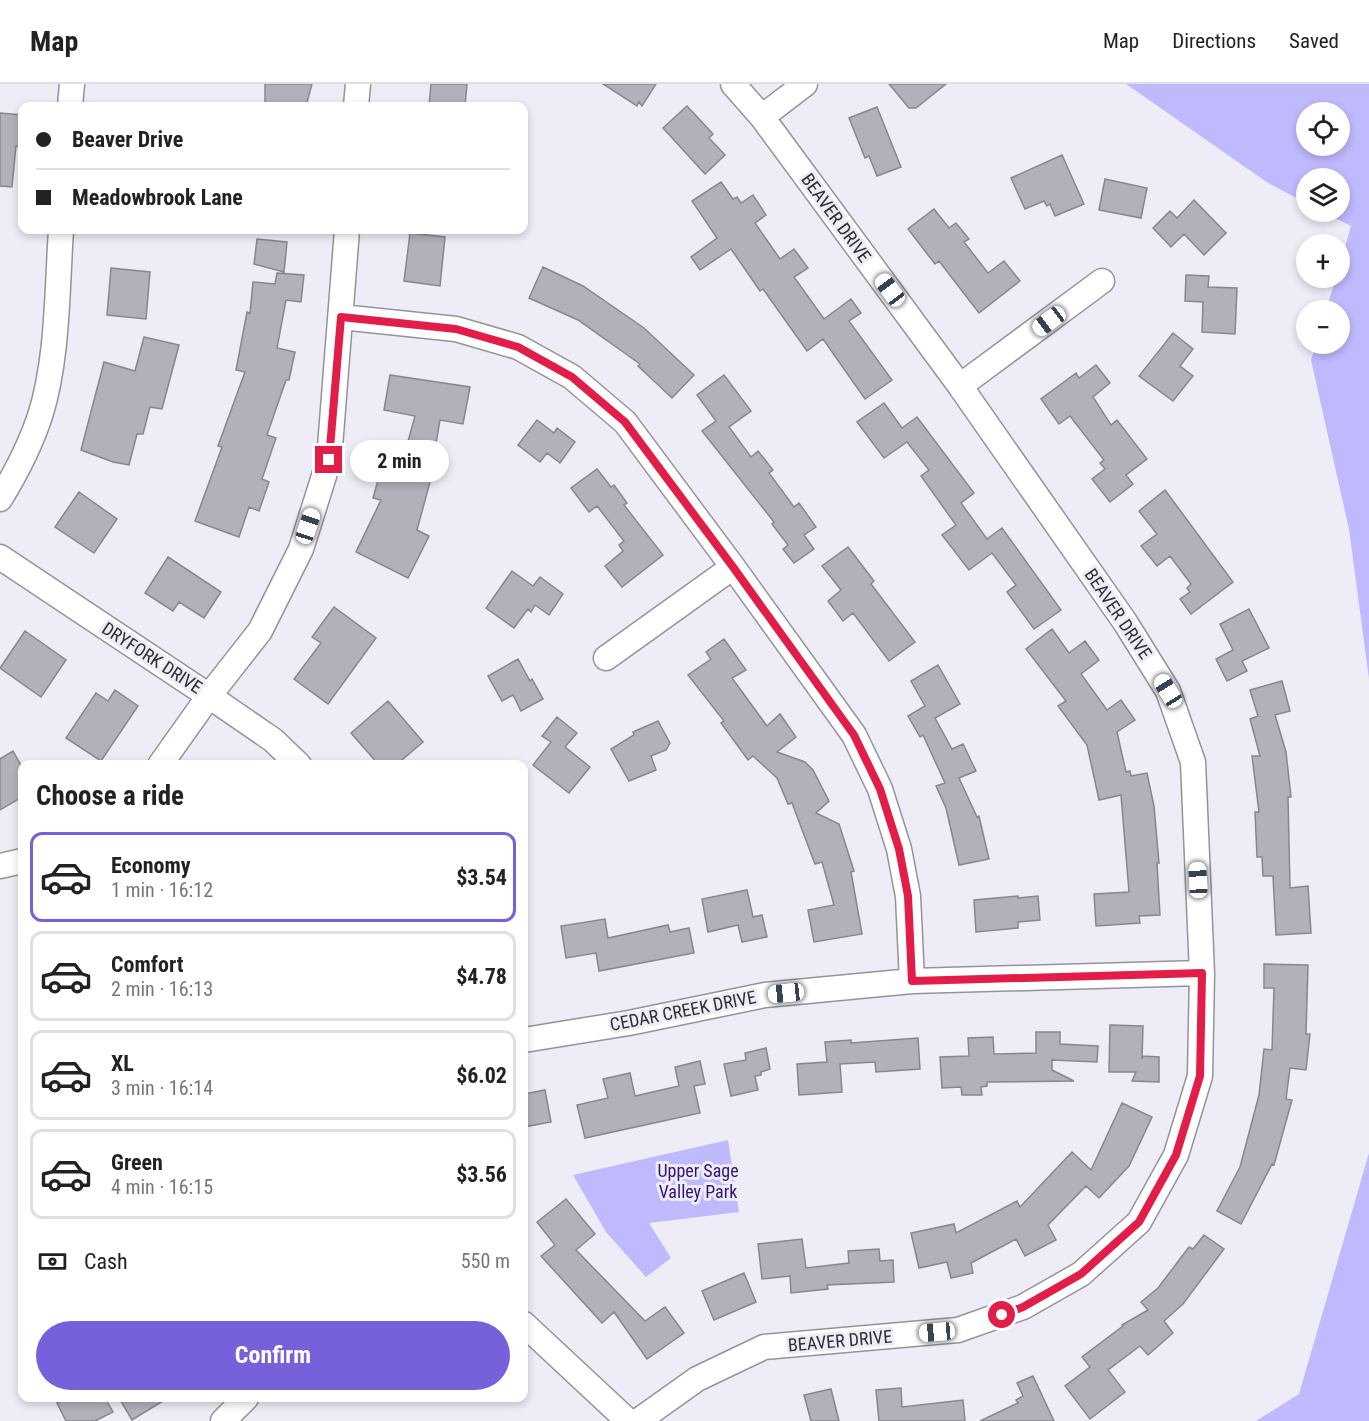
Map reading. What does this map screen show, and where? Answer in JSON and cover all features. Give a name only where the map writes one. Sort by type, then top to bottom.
[{"type":"street","points":[[70,102],[72,84]]},
{"type":"street","points":[[356,102],[358,84]]},
{"type":"street","name":"BEAVER DRIVE","points":[[638,1421],[697,1379],[764,1347],[958,1330],[1023,1307],[1081,1274],[1139,1222],[1176,1155],[1200,1076],[1202,973],[1193,762],[1168,691],[1125,622],[960,386],[762,117],[733,84]]},
{"type":"street","points":[[762,117],[805,84]]},
{"type":"street","points":[[0,499],[19,468],[40,415],[52,357],[61,234]]},
{"type":"street","points":[[164,760],[209,696],[260,631],[301,549],[329,460],[347,234]]},
{"type":"street","points":[[960,386],[1102,281]]},
{"type":"street","points":[[341,317],[456,329],[518,347],[572,377],[625,422],[854,735],[880,789],[899,849],[908,896],[912,981]]},
{"type":"street","name":"DRYFORK DRIVE","points":[[0,558],[273,740],[294,760]]},
{"type":"street","points":[[606,658],[733,567]]},
{"type":"street","points":[[0,866],[18,862]]},
{"type":"street","name":"CEDAR CREEK DRIVE","points":[[528,1039],[629,1023],[765,995],[912,981],[1202,973]]},
{"type":"street","points":[[528,1328],[628,1421]]},
{"type":"street","points":[[223,1421],[242,1402]]},
{"type":"green space","points":[[1126,84],[1369,84],[1369,679],[1349,529],[1311,360],[1313,354],[1350,354],[1350,300],[1329,300],[1333,288],[1350,288],[1349,234],[1351,226],[1343,222],[1350,222],[1350,168],[1296,168],[1296,198],[1268,183]]},
{"type":"green space","name":"Upper Sage Valley Park","points":[[728,1140],[739,1212],[649,1223],[671,1258],[646,1277],[606,1232],[573,1175]]},
{"type":"green space","points":[[1369,1153],[1369,1421],[1256,1421],[1299,1394]]},
{"type":"building","points":[[265,84],[312,84],[307,102],[265,102]]},
{"type":"building","points":[[431,84],[467,84],[465,102],[429,102]]},
{"type":"building","points":[[603,84],[656,84],[642,106],[639,102],[637,106]]},
{"type":"building","points":[[889,84],[946,84],[916,108],[909,108]]},
{"type":"building","points":[[687,106],[713,134],[709,138],[725,155],[705,174],[663,128]]},
{"type":"building","points":[[877,107],[901,167],[877,176],[869,156],[865,158],[849,118]]},
{"type":"building","points":[[0,113],[18,115],[18,146],[16,146],[12,187],[0,186]]},
{"type":"building","points":[[1062,155],[1084,204],[1055,216],[1050,204],[1047,206],[1044,201],[1025,209],[1011,178]]},
{"type":"building","points":[[1105,179],[1147,188],[1141,218],[1099,210]]},
{"type":"building","points":[[721,182],[733,199],[737,197],[741,203],[753,195],[766,215],[755,223],[780,259],[794,249],[808,268],[794,277],[824,319],[851,299],[861,313],[849,321],[892,380],[865,399],[823,339],[807,351],[763,289],[760,291],[731,249],[700,270],[691,257],[717,238],[692,201]]},
{"type":"building","points":[[1194,200],[1226,233],[1204,255],[1184,234],[1171,247],[1153,228],[1170,211],[1177,218]]},
{"type":"building","points":[[934,209],[949,228],[956,223],[969,239],[964,242],[988,273],[1004,261],[1020,281],[979,313],[939,261],[935,264],[908,229]]},
{"type":"building","points":[[410,234],[445,237],[440,286],[404,281]]},
{"type":"building","points":[[257,239],[287,242],[284,272],[254,264]]},
{"type":"building","points":[[543,267],[583,286],[644,328],[694,375],[672,398],[638,366],[640,364],[578,320],[529,298]]},
{"type":"building","points":[[111,268],[150,272],[146,319],[107,315]]},
{"type":"building","points":[[277,273],[304,275],[301,302],[286,300],[277,348],[295,352],[289,380],[286,380],[267,435],[276,438],[262,479],[269,482],[259,511],[249,507],[239,537],[195,521],[222,447],[218,446],[245,372],[236,370],[247,312],[250,313],[253,282],[275,284]]},
{"type":"building","points":[[1186,275],[1209,276],[1208,287],[1237,288],[1235,334],[1202,332],[1203,302],[1185,301]]},
{"type":"building","points":[[1173,333],[1193,349],[1180,366],[1193,376],[1173,401],[1139,376]]},
{"type":"building","points":[[144,337],[179,345],[162,409],[150,407],[143,434],[137,434],[129,465],[113,462],[81,450],[104,362],[135,371]]},
{"type":"building","points":[[1096,365],[1110,383],[1093,397],[1111,425],[1117,420],[1147,459],[1126,475],[1133,484],[1110,502],[1092,479],[1105,469],[1100,463],[1104,460],[1070,416],[1059,424],[1041,399],[1076,373],[1079,378]]},
{"type":"building","points":[[390,375],[470,387],[463,424],[440,420],[434,455],[437,456],[417,530],[429,536],[408,578],[356,552],[381,500],[373,498],[380,473],[398,478],[415,416],[384,410]]},
{"type":"building","points":[[724,375],[751,411],[729,427],[751,457],[758,451],[773,470],[769,473],[794,507],[799,503],[816,527],[804,535],[814,549],[794,563],[783,549],[788,545],[772,524],[774,522],[702,431],[716,421],[697,395]]},
{"type":"building","points":[[884,403],[902,428],[917,417],[974,493],[961,503],[987,539],[1002,528],[1061,610],[1034,629],[1007,592],[1016,585],[992,553],[969,570],[942,535],[956,525],[921,476],[929,470],[907,442],[884,458],[857,422]]},
{"type":"building","points":[[537,420],[554,433],[557,428],[575,442],[560,463],[547,453],[540,462],[518,445]]},
{"type":"building","points":[[597,469],[611,487],[614,485],[627,503],[624,505],[663,555],[622,587],[605,566],[623,551],[619,545],[624,541],[597,506],[589,512],[571,488]]},
{"type":"building","points":[[1165,490],[1233,582],[1191,614],[1180,599],[1190,592],[1187,588],[1191,584],[1170,556],[1157,566],[1141,546],[1157,534],[1139,511]]},
{"type":"building","points":[[79,492],[117,519],[94,553],[55,527]]},
{"type":"building","points":[[848,547],[874,581],[871,584],[915,642],[889,661],[853,613],[843,621],[828,601],[841,590],[822,566]]},
{"type":"building","points":[[168,557],[221,592],[204,618],[179,602],[173,611],[145,593]]},
{"type":"building","points":[[512,571],[533,586],[540,577],[563,594],[549,615],[535,605],[531,612],[528,609],[514,628],[486,608]]},
{"type":"building","points":[[334,607],[376,638],[328,704],[294,679],[321,643],[312,637]]},
{"type":"building","points":[[1249,609],[1269,648],[1242,661],[1247,671],[1227,681],[1216,659],[1233,650],[1220,624]]},
{"type":"building","points":[[1052,629],[1069,653],[1085,641],[1099,660],[1081,674],[1107,710],[1121,700],[1135,720],[1117,732],[1126,772],[1130,771],[1131,776],[1147,773],[1154,806],[1159,863],[1157,863],[1160,915],[1139,916],[1140,923],[1096,926],[1094,894],[1129,892],[1121,795],[1099,800],[1087,745],[1058,706],[1066,701],[1026,649]]},
{"type":"building","points":[[25,631],[66,660],[41,697],[0,668]]},
{"type":"building","points":[[724,639],[746,670],[732,678],[767,726],[780,714],[796,737],[777,752],[805,762],[813,770],[829,801],[816,813],[839,824],[854,871],[851,872],[862,934],[814,942],[808,910],[834,905],[822,862],[815,864],[792,803],[788,804],[777,778],[753,756],[748,760],[721,723],[724,721],[688,675],[711,659],[706,652]]},
{"type":"building","points":[[518,659],[543,699],[521,711],[513,695],[502,701],[488,676]]},
{"type":"building","points":[[938,665],[960,704],[935,718],[952,749],[963,744],[976,771],[959,778],[977,817],[979,816],[989,859],[959,865],[946,808],[936,786],[945,783],[923,735],[920,737],[908,716],[925,706],[911,681]]},
{"type":"building","points":[[1282,681],[1290,711],[1275,715],[1286,752],[1291,797],[1288,797],[1290,888],[1308,886],[1311,933],[1276,935],[1273,876],[1263,876],[1262,857],[1257,857],[1255,812],[1259,812],[1252,756],[1260,756],[1250,719],[1258,716],[1250,690]]},
{"type":"building","points":[[115,690],[138,706],[99,760],[66,738],[96,693],[108,701]]},
{"type":"building","points":[[388,701],[423,742],[402,760],[375,760],[351,733]]},
{"type":"building","points":[[557,717],[577,733],[565,747],[590,767],[569,793],[533,765],[551,742],[542,736]]},
{"type":"building","points":[[658,721],[670,743],[666,750],[651,756],[656,770],[629,781],[611,749],[634,735],[633,732]]},
{"type":"building","points":[[13,751],[18,760],[18,799],[0,810],[0,759]]},
{"type":"building","points":[[747,890],[753,917],[762,915],[767,937],[742,942],[738,925],[708,932],[702,899]]},
{"type":"building","points":[[1018,896],[1018,898],[1038,896],[1040,920],[1018,922],[1018,928],[976,932],[974,900]]},
{"type":"building","points":[[605,919],[608,938],[668,925],[670,932],[689,928],[694,953],[599,971],[596,953],[566,958],[561,926]]},
{"type":"building","points":[[1264,964],[1308,965],[1306,1034],[1310,1034],[1306,1070],[1290,1068],[1286,1099],[1292,1100],[1274,1165],[1272,1164],[1241,1224],[1217,1211],[1240,1167],[1259,1095],[1264,1049],[1272,1050],[1274,988],[1264,988]]},
{"type":"building","points":[[1110,1025],[1143,1026],[1142,1059],[1143,1056],[1159,1057],[1159,1082],[1132,1081],[1136,1072],[1109,1072]]},
{"type":"building","points":[[1036,1032],[1060,1032],[1060,1044],[1098,1046],[1097,1062],[1052,1060],[1052,1070],[1074,1081],[987,1082],[987,1086],[981,1087],[982,1095],[962,1095],[961,1087],[942,1088],[940,1057],[969,1056],[968,1038],[993,1037],[994,1054],[1036,1053]]},
{"type":"building","points":[[918,1038],[920,1069],[876,1072],[875,1062],[840,1064],[842,1092],[799,1095],[797,1064],[827,1062],[825,1042],[851,1040],[851,1043]]},
{"type":"building","points":[[766,1048],[770,1069],[755,1076],[758,1090],[731,1096],[724,1064],[746,1060],[745,1053]]},
{"type":"building","points":[[700,1061],[705,1084],[694,1086],[700,1113],[585,1138],[577,1105],[608,1098],[603,1079],[630,1073],[635,1096],[679,1086],[675,1067]]},
{"type":"building","points":[[545,1090],[551,1122],[528,1126],[528,1093]]},
{"type":"building","points":[[1122,1103],[1152,1117],[1129,1166],[1099,1198],[1086,1186],[1048,1225],[1056,1240],[1025,1256],[1016,1239],[971,1263],[973,1273],[951,1278],[947,1262],[919,1268],[911,1233],[954,1224],[956,1233],[1017,1201],[1020,1207],[1072,1152],[1091,1170]]},
{"type":"building","points":[[566,1199],[595,1234],[576,1250],[645,1321],[665,1307],[684,1333],[647,1359],[614,1312],[602,1323],[541,1256],[555,1245],[537,1222]]},
{"type":"building","points":[[1204,1235],[1224,1249],[1183,1304],[1164,1321],[1173,1333],[1148,1355],[1140,1346],[1108,1370],[1125,1392],[1090,1419],[1065,1386],[1090,1367],[1082,1357],[1122,1325],[1148,1310],[1141,1302],[1158,1288],[1189,1247],[1193,1249]]},
{"type":"building","points":[[802,1239],[806,1268],[849,1263],[848,1251],[879,1249],[880,1261],[893,1260],[894,1282],[827,1285],[828,1289],[791,1293],[790,1276],[762,1279],[758,1244]]},
{"type":"building","points":[[744,1273],[756,1302],[714,1320],[702,1291]]},
{"type":"building","points":[[1033,1376],[1054,1421],[980,1421],[1018,1403],[1016,1400],[1023,1396],[1017,1383]]},
{"type":"building","points":[[901,1388],[902,1407],[963,1400],[965,1421],[879,1421],[876,1390]]},
{"type":"building","points":[[831,1389],[839,1421],[811,1421],[804,1395]]},
{"type":"building","points":[[107,1402],[113,1412],[95,1421],[66,1421],[57,1403]]},
{"type":"building","points":[[121,1402],[161,1402],[132,1420]]},
{"type":"route","points":[[329,460],[341,317],[456,329],[518,347],[572,377],[625,422],[854,735],[880,789],[899,849],[908,896],[912,981],[1202,973],[1200,1076],[1176,1155],[1139,1222],[1081,1274],[1023,1307],[1002,1315]]}]
